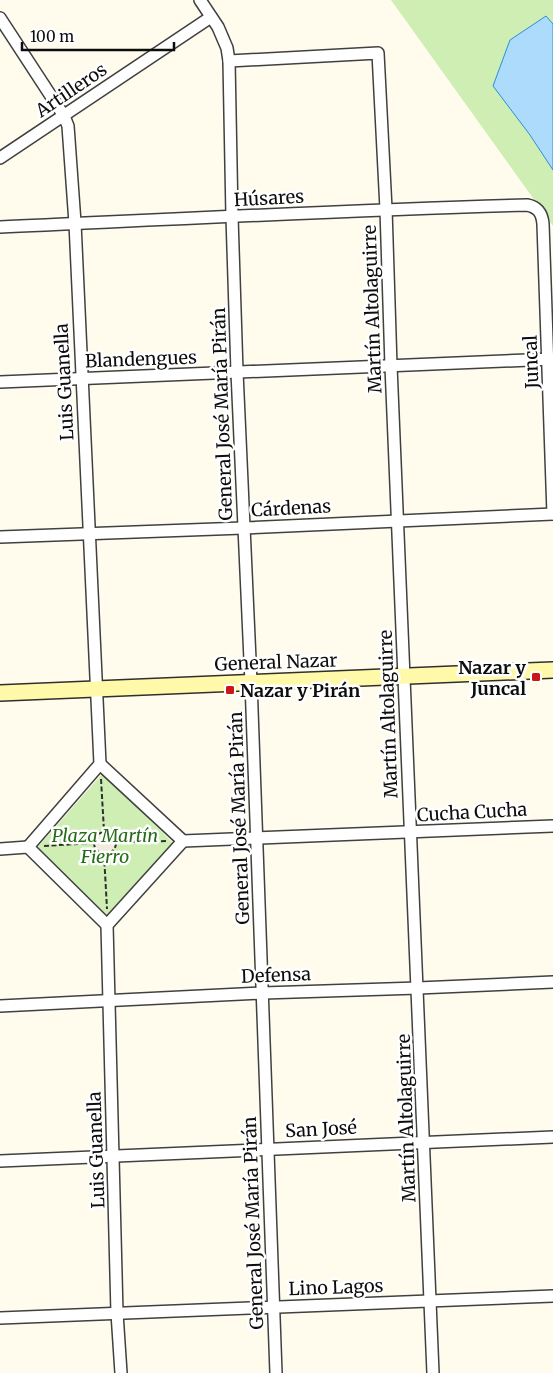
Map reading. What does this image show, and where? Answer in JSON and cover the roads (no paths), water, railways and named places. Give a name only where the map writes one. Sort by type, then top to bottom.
[{"type":"street","name":"General José María Pirán","points":[[200,0],[223,37],[229,61],[237,372],[251,682],[276,1373]]},
{"type":"street","name":"Artilleros","points":[[0,158],[211,17]]},
{"type":"street","name":"Luis Guanella","points":[[0,18],[64,116],[68,126],[100,764]]},
{"type":"street","name":"Martín Altolaguirre","points":[[229,61],[378,53],[434,1373]]},
{"type":"street","name":"Húsares","points":[[0,227],[386,209],[527,205],[533,206],[538,210]]},
{"type":"street","name":"Juncal","points":[[538,210],[542,215],[543,224],[551,359],[553,514]]},
{"type":"street","name":"Blandengues","points":[[0,382],[551,359]]},
{"type":"street","name":"Cárdenas","points":[[0,537],[553,514]]},
{"type":"street","name":"General Nazar","points":[[0,693],[553,670]]},
{"type":"street","points":[[0,848],[28,847],[107,925],[183,841],[100,764],[28,847]]},
{"type":"street","name":"Cucha Cucha","points":[[183,841],[553,826]]},
{"type":"street","name":"Luis Guanella","points":[[107,925],[117,1313],[121,1373]]},
{"type":"street","name":"Defensa","points":[[0,1006],[263,993],[553,982]]},
{"type":"street","name":"San José","points":[[0,1161],[553,1137]]},
{"type":"street","name":"Lino Lagos","points":[[0,1318],[553,1296]]},
{"type":"water","points":[[546,16],[553,24],[553,170],[530,135],[493,86],[510,40]]},
{"type":"place","name":"Nazar y Juncal","points":[[536,677]]},
{"type":"place","name":"Nazar y Pirán","points":[[230,690]]},
{"type":"park label","name":"Plaza Martín Fierro","points":[[105,845]]}]
